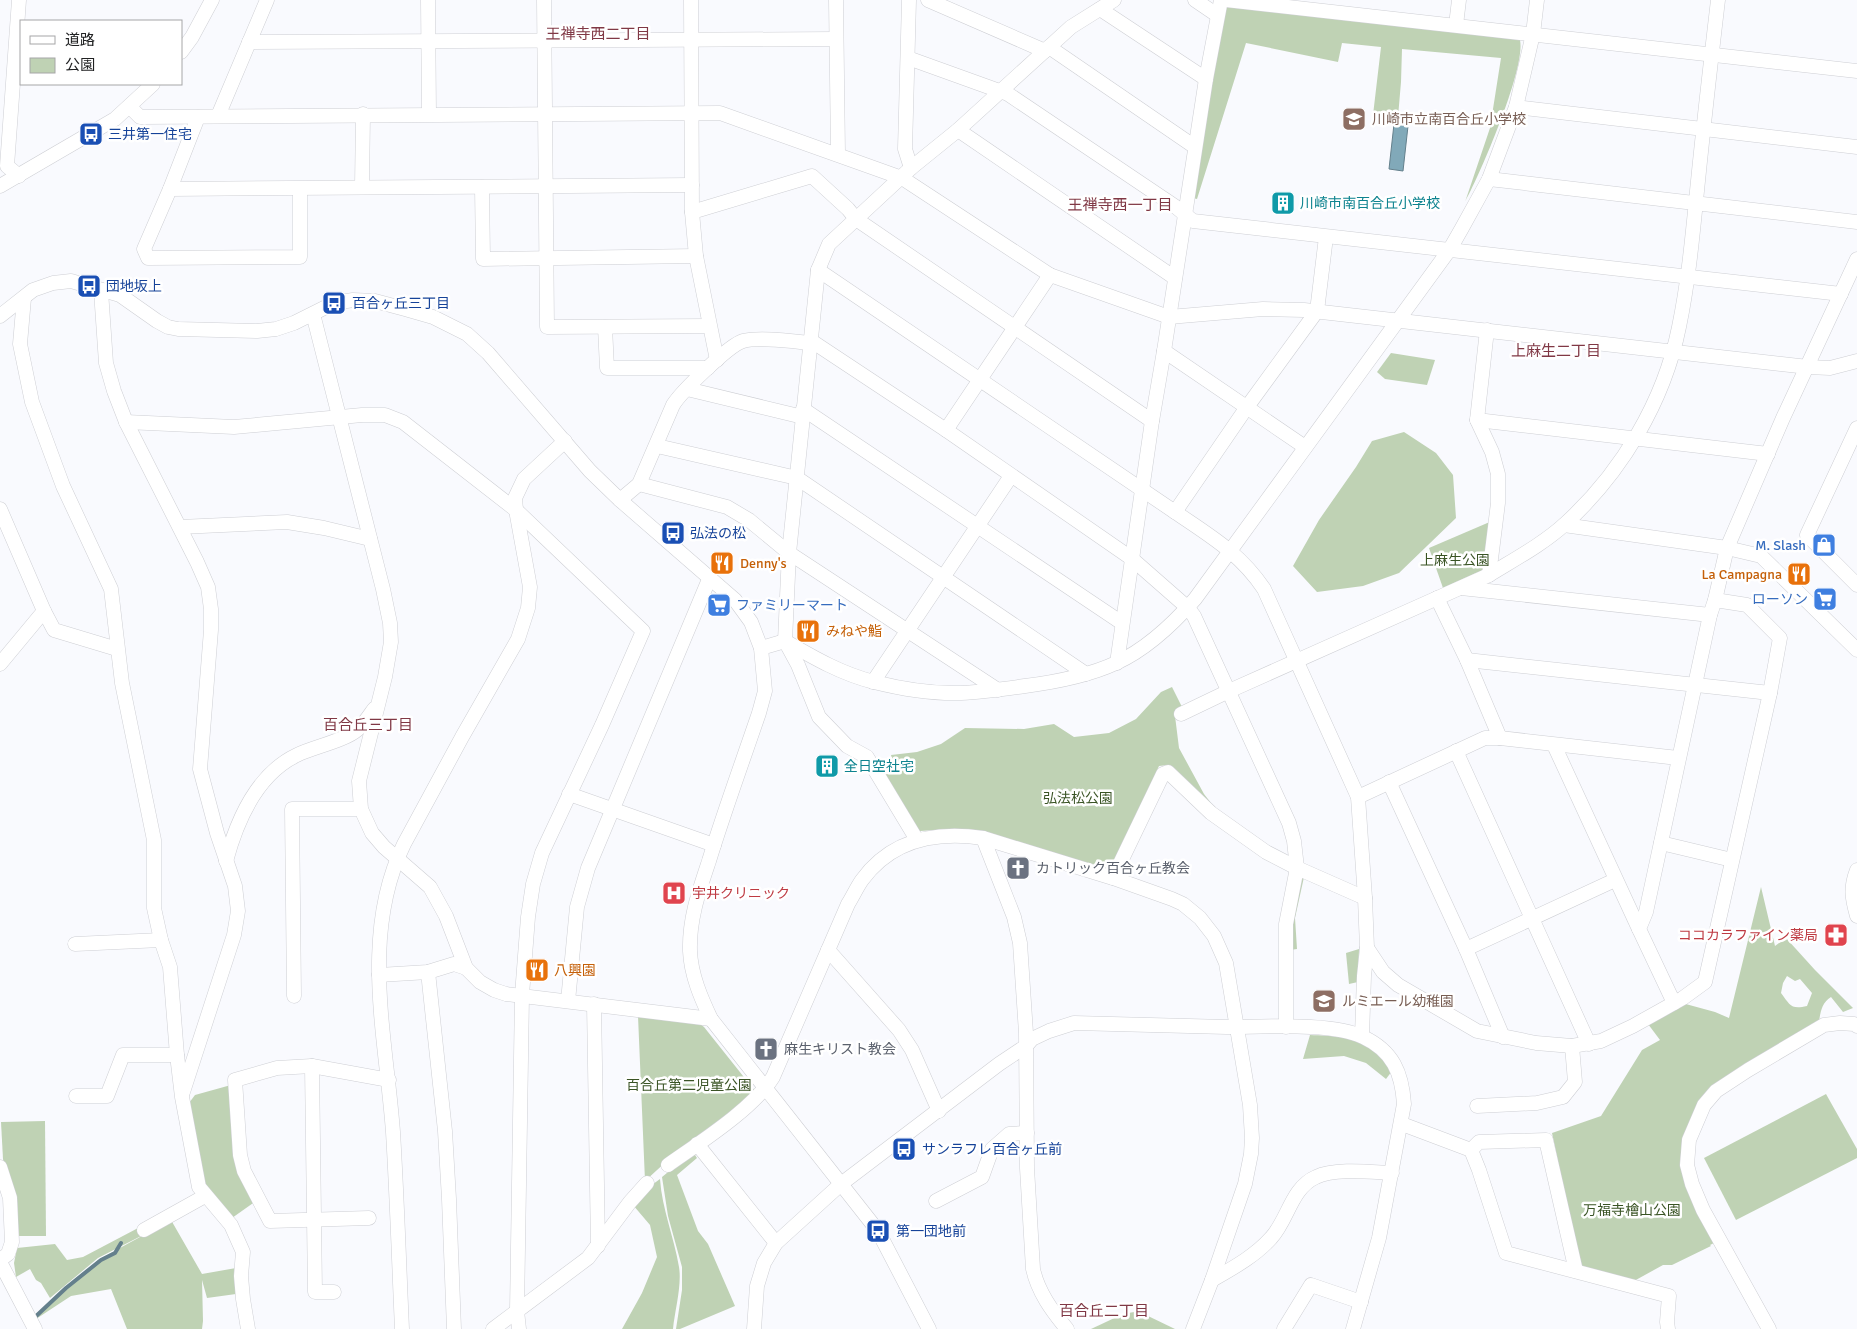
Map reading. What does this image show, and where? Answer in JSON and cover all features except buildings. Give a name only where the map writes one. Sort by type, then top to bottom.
[{"type":"street","points":[[19,0],[6,166],[19,176]]},
{"type":"street","points":[[182,51],[192,37],[212,0]]},
{"type":"street","points":[[218,116],[267,0]]},
{"type":"street","points":[[428,0],[429,114]]},
{"type":"street","points":[[544,0],[547,327],[709,326]]},
{"type":"street","points":[[691,0],[692,212],[696,256],[709,326],[712,364]]},
{"type":"street","points":[[836,0],[838,153]]},
{"type":"street","points":[[907,173],[905,149],[909,0]]},
{"type":"street","points":[[928,0],[1047,49],[1195,147]]},
{"type":"street","points":[[917,840],[867,757],[847,746],[819,717],[798,665],[785,641],[788,553],[818,270],[829,244],[856,219],[1072,27],[1114,0]]},
{"type":"street","points":[[1196,0],[1217,15]]},
{"type":"street","points":[[1116,663],[1141,489],[1195,147],[1221,0]]},
{"type":"street","points":[[1226,0],[1857,71]]},
{"type":"street","points":[[1456,25],[1459,0]]},
{"type":"street","points":[[761,648],[785,641],[828,666],[873,682],[915,691],[960,693],[1054,682],[1086,674],[1116,663],[1148,644],[1188,608],[1450,249],[1489,179],[1516,107],[1533,34],[1538,0]]},
{"type":"street","points":[[1181,714],[1489,574],[1528,551],[1564,525],[1610,474],[1635,439],[1655,402],[1679,328],[1688,277],[1718,0]]},
{"type":"street","points":[[1100,9],[1206,78]]},
{"type":"street","points":[[249,42],[836,39]]},
{"type":"street","points":[[908,58],[1008,94],[1193,221],[1841,294]]},
{"type":"street","points":[[0,186],[115,119],[152,85]]},
{"type":"street","points":[[130,107],[140,117],[720,112],[838,153],[907,173],[1050,275],[1169,318],[1263,309],[1317,311],[1808,367],[1830,368],[1857,361]]},
{"type":"street","points":[[1516,107],[1857,147]]},
{"type":"street","points":[[362,187],[363,114]]},
{"type":"street","points":[[198,117],[170,190],[144,249],[148,258],[300,257],[300,189]]},
{"type":"street","points":[[958,130],[1175,278]]},
{"type":"street","points":[[692,212],[812,176],[848,209],[856,219],[1152,421]]},
{"type":"street","points":[[1489,179],[1857,222]]},
{"type":"street","points":[[170,190],[692,185]]},
{"type":"street","points":[[482,188],[483,259],[696,256]]},
{"type":"street","points":[[1175,512],[1247,407],[1317,311],[1326,237]]},
{"type":"street","points":[[1639,929],[1646,912],[1678,758],[1727,548],[1857,260]]},
{"type":"street","points":[[818,270],[1230,550],[1252,570],[1264,589],[1358,797],[1367,948],[1362,1036]]},
{"type":"street","points":[[946,430],[1050,275]]},
{"type":"street","points":[[0,316],[33,290],[53,282],[70,281],[120,295],[158,321],[178,329],[258,331],[276,329],[334,303],[353,300],[375,302],[433,318],[466,334],[488,353],[590,471],[620,500],[735,600],[756,631],[761,648],[765,691],[694,910],[690,930],[690,953],[694,976],[701,999],[711,1020],[878,1231],[929,1329]]},
{"type":"street","points":[[101,290],[106,363],[114,391],[126,422],[208,588],[211,609],[200,769],[217,833],[235,886],[238,911],[234,935],[182,1098]]},
{"type":"street","points":[[24,298],[20,344],[32,402],[62,486],[111,589],[122,683],[154,840],[154,908],[161,940],[170,967],[176,1055],[182,1098],[199,1188],[231,1225],[243,1252],[243,1299],[248,1329]]},
{"type":"street","points":[[313,314],[384,589],[390,623],[391,642],[359,781],[361,809],[372,833],[430,887],[440,903],[466,968],[480,982],[494,990],[522,996],[711,1020]]},
{"type":"street","points":[[605,327],[607,368],[712,364]]},
{"type":"street","points":[[1487,330],[1477,420],[1492,452],[1498,474],[1498,502],[1489,574]]},
{"type":"street","points":[[620,500],[639,484],[657,446],[673,405],[680,394],[712,364],[743,341],[809,341],[946,430],[1131,558],[1188,608],[1194,616],[1289,823],[1294,841],[1297,868],[1286,924],[1286,1027]]},
{"type":"street","points":[[1164,352],[1305,447]]},
{"type":"street","points":[[687,389],[803,413],[1122,623]]},
{"type":"street","points":[[126,422],[234,426],[385,415],[403,422],[516,510],[642,631],[602,725],[542,853],[533,884],[528,917],[522,996],[517,1312],[519,1329]]},
{"type":"street","points":[[1477,420],[1768,454]]},
{"type":"street","points":[[1857,428],[1807,536],[1857,586]]},
{"type":"street","points":[[402,1329],[396,1188],[379,975],[381,924],[388,885],[397,858],[458,744],[518,639],[528,608],[530,587],[516,510],[516,498],[524,479],[565,441]]},
{"type":"street","points":[[657,446],[797,478],[1086,674]]},
{"type":"street","points":[[873,682],[1011,476]]},
{"type":"street","points":[[639,484],[727,507],[749,520],[788,553],[998,690]]},
{"type":"street","points":[[0,510],[54,630],[117,649]]},
{"type":"street","points":[[180,528],[287,522],[324,528],[370,539]]},
{"type":"street","points":[[1564,525],[1727,548],[1761,556],[1857,650]]},
{"type":"street","points":[[568,1001],[577,907],[588,868],[710,577]]},
{"type":"street","points":[[1460,588],[1710,615]]},
{"type":"street","points":[[1437,598],[1467,660],[1500,738]]},
{"type":"street","points":[[1367,948],[1383,972],[1398,985],[1477,1031],[1536,1043],[1572,1046],[1601,1041],[1618,1034],[1674,1003],[1705,982],[1770,693],[1780,638],[1747,605],[1715,600]]},
{"type":"street","points":[[0,664],[44,611]]},
{"type":"street","points":[[1467,660],[1770,693]]},
{"type":"street","points":[[226,862],[232,840],[242,816],[265,779],[275,769],[296,755],[357,730],[378,702]]},
{"type":"street","points":[[1358,797],[1485,738],[1500,738],[1678,758]]},
{"type":"street","points":[[1554,745],[1615,880],[1674,1003]]},
{"type":"street","points":[[1456,751],[1589,1044]]},
{"type":"street","points":[[1113,878],[1165,772],[1171,773],[1211,813],[1266,852],[1365,898]]},
{"type":"street","points":[[1389,782],[1466,949],[1503,1037]]},
{"type":"street","points":[[569,794],[714,844]]},
{"type":"street","points":[[294,996],[292,809],[361,809]]},
{"type":"street","points":[[668,1165],[766,1089],[773,1078],[848,904],[862,880],[881,860],[917,840],[936,836],[962,835],[984,838],[1113,878],[1172,899],[1200,918],[1214,936],[1226,963],[1238,1027],[1250,1104],[1251,1154],[1245,1184],[1193,1329]]},
{"type":"street","points":[[984,838],[1014,917],[1020,943],[1026,1046],[1030,1235],[1036,1283],[1055,1315],[1067,1329]]},
{"type":"street","points":[[1661,844],[1732,860]]},
{"type":"street","points":[[1857,870],[1852,882],[1852,899],[1857,916]]},
{"type":"street","points":[[1466,949],[1615,880]]},
{"type":"street","points":[[75,944],[161,940]]},
{"type":"street","points":[[828,950],[898,1030],[912,1050],[939,1111]]},
{"type":"street","points":[[379,975],[428,972],[454,964],[466,968]]},
{"type":"street","points":[[428,972],[445,1131],[454,1329]]},
{"type":"street","points":[[594,1004],[598,1246]]},
{"type":"street","points":[[754,1329],[757,1286],[764,1263],[776,1243],[841,1184],[999,1064],[1026,1046],[1032,1039],[1049,1030],[1074,1023],[1286,1027],[1338,1030],[1362,1036],[1379,1046],[1396,1065],[1403,1087],[1404,1104],[1402,1124],[1379,1238],[1353,1329]]},
{"type":"street","points":[[1769,1329],[1703,1210],[1692,1184],[1687,1165],[1689,1140],[1704,1105],[1724,1085],[1824,1025],[1840,1023],[1857,1026]]},
{"type":"street","points":[[1477,1106],[1537,1103],[1563,1098],[1575,1082],[1572,1046]]},
{"type":"street","points":[[76,1096],[107,1096],[123,1055],[176,1055]]},
{"type":"street","points":[[368,1218],[270,1221],[244,1171],[240,1155],[235,1080],[277,1068],[312,1066],[388,1080]]},
{"type":"street","points":[[312,1066],[315,1292],[334,1292]]},
{"type":"street","points":[[1402,1124],[1471,1150],[1506,1253],[1669,1296],[1666,1322],[1668,1329]]},
{"type":"street","points":[[936,1201],[982,1176],[992,1149],[1009,1134],[1027,1133]]},
{"type":"street","points":[[1471,1150],[1479,1142],[1546,1140],[1576,1272]]},
{"type":"street","points":[[696,1144],[776,1243]]},
{"type":"street","points":[[0,1167],[10,1198],[12,1242],[8,1254],[0,1261],[36,1329]]},
{"type":"street","points":[[1212,1280],[1243,1261],[1271,1238],[1278,1230],[1301,1188],[1316,1177],[1333,1172],[1392,1173]]},
{"type":"street","points":[[493,1329],[588,1258],[630,1202],[647,1183]]},
{"type":"street","points":[[144,1230],[205,1196]]},
{"type":"street","points":[[1284,1329],[1311,1285],[1361,1302]]},
{"type":"green space","points":[[1231,5],[1519,37],[1520,50],[1517,69],[1510,93],[1491,145],[1465,202],[1490,128],[1501,58],[1402,49],[1398,117],[1373,115],[1381,47],[1342,43],[1338,62],[1246,43],[1197,199],[1193,198],[1224,8]]},
{"type":"green space","points":[[1391,353],[1435,360],[1427,385],[1385,379],[1377,372]]},
{"type":"green space","points":[[1404,432],[1436,453],[1453,475],[1456,518],[1399,573],[1363,586],[1317,592],[1293,566],[1319,520],[1372,441]]},
{"type":"green space","name":"上麻生公園","points":[[1492,521],[1485,569],[1443,588],[1429,548]]},
{"type":"green space","name":"弘法松公園","points":[[1172,687],[1183,709],[1175,716],[1179,748],[1204,794],[1218,812],[1168,765],[1159,766],[1113,868],[1106,870],[975,830],[916,830],[884,774],[895,771],[891,755],[917,752],[941,744],[965,728],[1024,729],[1054,724],[1074,737],[1109,733],[1136,719],[1161,692]]},
{"type":"green space","points":[[1304,877],[1295,918],[1297,949],[1290,950],[1290,930],[1298,880]]},
{"type":"green space","name":"万福寺檜山公園","points":[[1761,887],[1775,946],[1786,938],[1853,1008],[1843,1012],[1831,997],[1822,1007],[1819,1021],[1717,1083],[1683,1151],[1716,1242],[1672,1265],[1663,1265],[1634,1281],[1585,1270],[1580,1265],[1552,1133],[1601,1116],[1642,1050],[1660,1040],[1648,1024],[1682,1003],[1729,1018]],"holes":[[[1787,976],[1795,981],[1800,979],[1812,993],[1807,1006],[1791,1006],[1781,993]]]},
{"type":"green space","points":[[1359,949],[1358,982],[1349,984],[1346,953]]},
{"type":"green space","name":"百合丘第二児童公園","points":[[638,1016],[700,1024],[755,1091],[754,1095],[668,1160],[645,1181]]},
{"type":"green space","points":[[1310,1035],[1351,1039],[1367,1045],[1377,1052],[1392,1071],[1386,1079],[1366,1063],[1344,1056],[1303,1059]]},
{"type":"green space","points":[[231,1085],[256,1201],[232,1218],[204,1187],[189,1103],[195,1095]]},
{"type":"green space","points":[[1826,1094],[1857,1149],[1857,1158],[1736,1220],[1704,1158]]},
{"type":"green space","points":[[45,1121],[46,1236],[16,1236],[3,1159],[1,1122]]},
{"type":"green space","points":[[693,1152],[697,1158],[677,1175],[698,1231],[708,1244],[735,1306],[676,1329],[682,1290],[682,1267],[668,1216],[662,1177]]},
{"type":"green space","points":[[660,1179],[663,1201],[680,1274],[673,1329],[622,1329],[642,1293],[657,1257],[650,1225],[633,1205],[645,1190]]},
{"type":"green space","points":[[171,1220],[202,1274],[236,1268],[236,1294],[207,1298],[202,1280],[202,1329],[127,1329],[111,1289],[71,1296],[36,1319],[34,1316],[98,1260]]},
{"type":"green space","points":[[140,1227],[145,1234],[98,1258],[50,1298],[30,1269],[16,1277],[14,1263],[17,1248],[55,1244],[67,1260],[83,1257]]},
{"type":"green space","points":[[1134,1312],[1146,1315],[1175,1329],[1091,1329],[1123,1314]]},
{"type":"water","points":[[1394,124],[1408,126],[1403,171],[1389,169]]},
{"type":"waterway","points":[[33,1319],[66,1288],[101,1260],[115,1253],[121,1243]]},
{"type":"place","name":"川崎市立南百合丘小学校","points":[[1354,119]]},
{"type":"place","name":"三井第一住宅","points":[[91,134]]},
{"type":"place","name":"川崎市南百合丘小学校","points":[[1283,203]]},
{"type":"place","name":"団地坂上","points":[[89,286]]},
{"type":"place","name":"百合ヶ丘三丁目","points":[[334,303]]},
{"type":"place","name":"弘法の松","points":[[673,533]]},
{"type":"place","name":"M. Slash","points":[[1824,545]]},
{"type":"place","name":"Denny's","points":[[722,563]]},
{"type":"place","name":"La Campagna","points":[[1799,574]]},
{"type":"place","name":"ローソン","points":[[1825,599]]},
{"type":"place","name":"ファミリーマート","points":[[719,605]]},
{"type":"place","name":"みねや鮨","points":[[808,631]]},
{"type":"place","name":"全日空社宅","points":[[827,766]]},
{"type":"place","name":"カトリック百合ヶ丘教会","points":[[1018,868]]},
{"type":"place","name":"宇井クリニック","points":[[674,893]]},
{"type":"place","name":"ココカラファイン薬局","points":[[1836,935]]},
{"type":"place","name":"八興園","points":[[537,970]]},
{"type":"place","name":"ルミエール幼稚園","points":[[1324,1001]]},
{"type":"place","name":"麻生キリスト教会","points":[[766,1049]]},
{"type":"place","name":"サンラフレ百合ヶ丘前","points":[[904,1149]]},
{"type":"place","name":"第一団地前","points":[[878,1231]]},
{"type":"district","name":"王禅寺西二丁目","points":[[598,34]]},
{"type":"district","name":"王禅寺西一丁目","points":[[1120,205]]},
{"type":"district","name":"上麻生二丁目","points":[[1556,351]]},
{"type":"district","name":"百合丘三丁目","points":[[368,725]]},
{"type":"district","name":"百合丘二丁目","points":[[1104,1311]]}]
